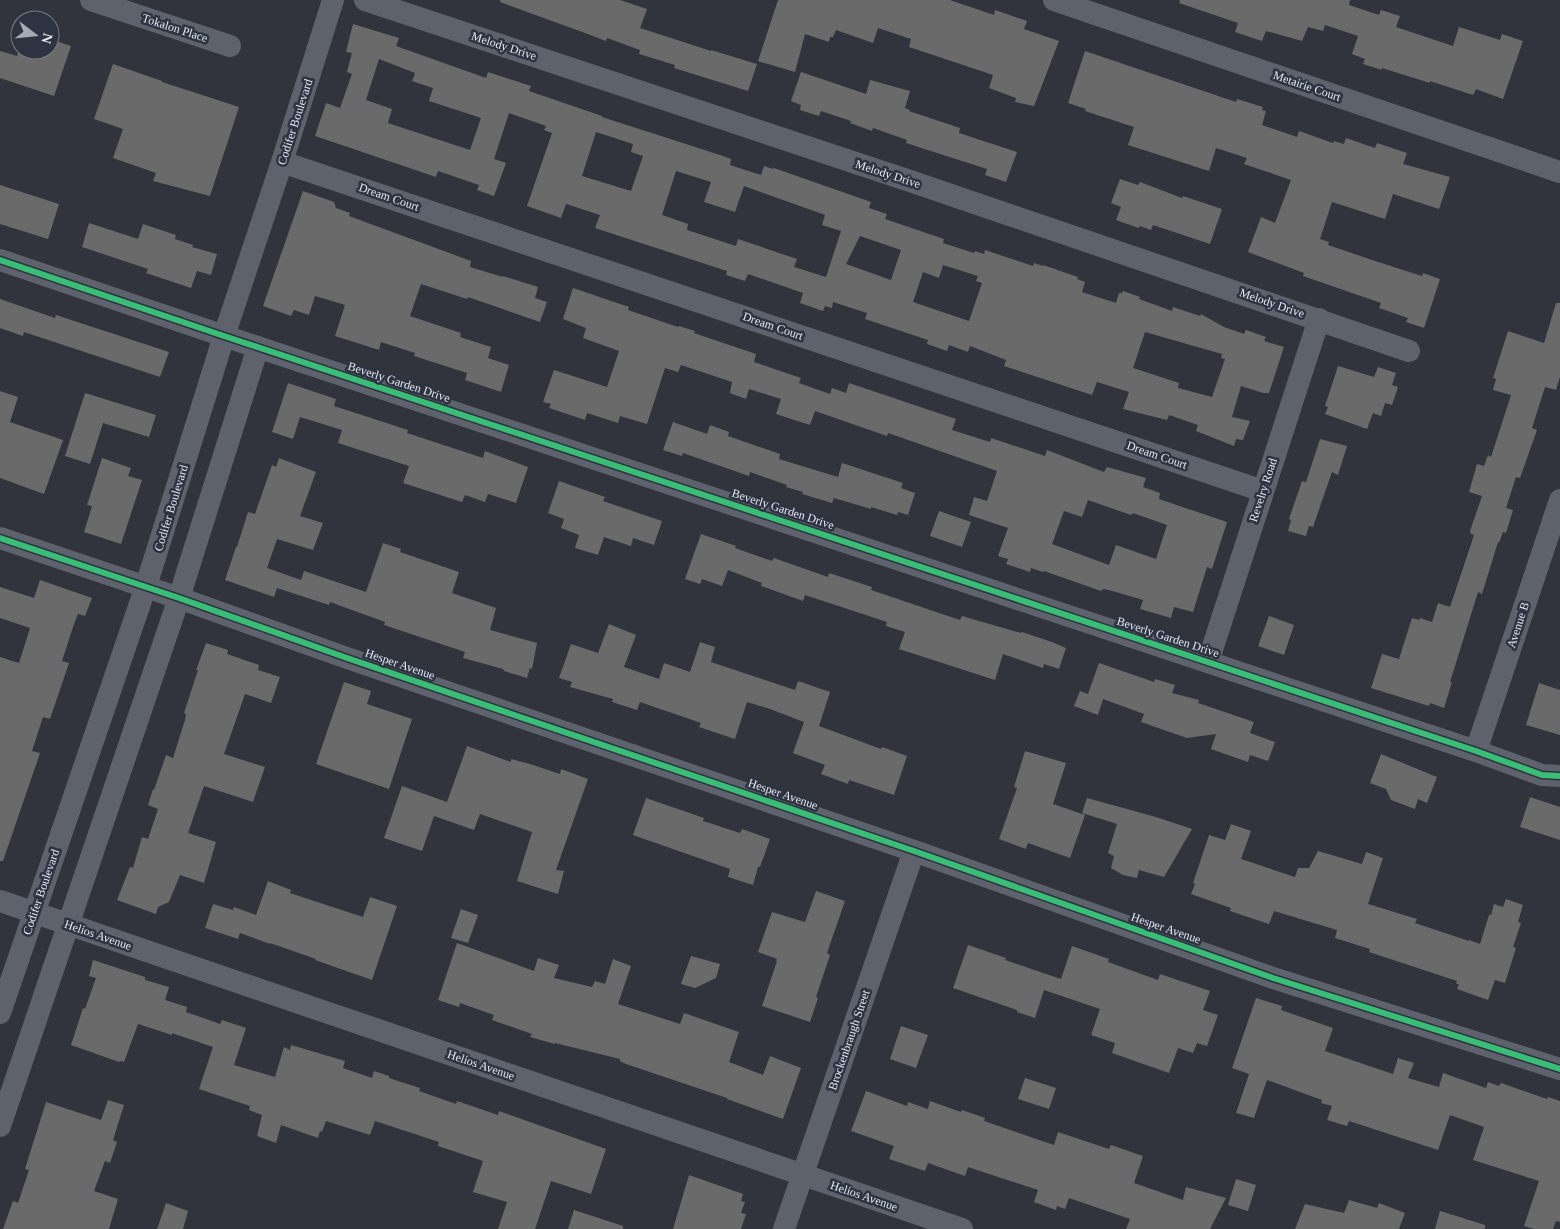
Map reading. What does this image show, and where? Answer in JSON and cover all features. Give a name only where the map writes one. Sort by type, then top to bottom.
[{"type":"street","name":"Tokalon Place","points":[[91,0],[230,46]]},
{"type":"street","name":"Codifer Boulevard","points":[[0,1013],[146,586],[224,336],[333,0]]},
{"type":"street","name":"Melody Drive","points":[[366,0],[910,181],[1409,351]]},
{"type":"street","name":"Metairie Court","points":[[1054,0],[1560,172]]},
{"type":"street","name":"Dream Court","points":[[282,162],[1263,491]]},
{"type":"street","name":"Beverly Garden Drive","points":[[0,260],[1476,751],[1542,775],[1560,776]]},
{"type":"street","name":"Revelry Road","points":[[1208,662],[1318,319]]},
{"type":"street","points":[[0,1126],[179,598],[258,347]]},
{"type":"street","name":"Avenue B","points":[[1476,751],[1560,500]]},
{"type":"street","name":"Hesper Avenue","points":[[0,538],[146,586],[356,661],[914,851],[1273,978],[1560,1069]]},
{"type":"street","name":"Brockenbraugh Street","points":[[784,1229],[914,851]]},
{"type":"street","name":"Helios Avenue","points":[[0,901],[962,1229]]},
{"type":"building","points":[[500,0],[620,0],[647,9],[640,28],[757,64],[748,91],[674,68],[675,65],[639,54],[640,50],[607,38],[606,41],[500,2]]},
{"type":"building","points":[[778,0],[950,0],[994,15],[995,10],[1027,21],[1024,29],[1059,41],[1034,106],[1015,102],[1016,98],[989,88],[993,75],[909,47],[911,39],[878,28],[873,43],[836,30],[833,37],[830,37],[829,42],[805,34],[795,72],[758,61]]},
{"type":"building","points":[[1180,0],[1350,0],[1349,5],[1379,15],[1381,10],[1400,16],[1396,27],[1453,46],[1459,27],[1500,40],[1502,34],[1523,41],[1503,99],[1476,89],[1473,95],[1430,81],[1430,83],[1363,64],[1365,59],[1352,54],[1358,36],[1325,25],[1323,31],[1308,27],[1302,41],[1266,31],[1262,41],[1235,32],[1238,23],[1179,3]]},
{"type":"building","points":[[353,24],[399,38],[396,46],[486,78],[488,72],[531,86],[529,91],[731,159],[730,165],[761,175],[764,166],[774,168],[871,202],[869,208],[887,214],[885,219],[944,239],[943,243],[974,253],[975,251],[984,254],[985,250],[1033,266],[1034,263],[1043,265],[1078,277],[1077,279],[1085,282],[1082,292],[1116,303],[1119,293],[1123,291],[1172,311],[1173,307],[1200,316],[1201,314],[1224,327],[1244,334],[1246,330],[1266,337],[1264,341],[1284,347],[1269,393],[1241,386],[1232,417],[1250,421],[1243,440],[1236,439],[1234,446],[1196,431],[1198,425],[1169,415],[1167,420],[1123,409],[1129,392],[1097,382],[1092,395],[1004,366],[1006,360],[970,346],[968,352],[949,345],[947,351],[927,344],[928,340],[865,319],[867,313],[833,302],[832,308],[825,306],[823,311],[800,303],[803,293],[748,274],[745,281],[726,275],[727,271],[595,228],[600,215],[566,204],[561,218],[527,206],[552,133],[544,130],[546,126],[509,113],[494,159],[506,163],[494,196],[477,190],[479,185],[438,171],[436,177],[315,136],[326,103],[340,108],[352,74],[347,72],[352,53],[346,52]],"holes":[[[379,59],[415,73],[412,81],[433,88],[429,101],[481,118],[470,150],[388,123],[392,109],[366,100]],[[596,132],[633,144],[631,152],[643,156],[631,191],[582,176]],[[676,171],[711,182],[704,202],[735,212],[744,186],[825,215],[822,225],[841,231],[826,277],[794,267],[797,259],[738,239],[736,246],[687,230],[688,224],[662,215]],[[860,236],[901,250],[891,280],[846,264]],[[943,265],[978,276],[976,281],[982,283],[969,321],[913,302],[923,272],[939,278]],[[1145,332],[1222,354],[1221,358],[1225,359],[1212,397],[1178,388],[1179,383],[1133,368]]]},
{"type":"building","points":[[60,42],[71,46],[54,96],[0,78],[0,51],[10,54],[10,60],[60,60]]},
{"type":"building","points":[[1085,51],[1236,102],[1237,99],[1263,107],[1262,110],[1266,111],[1262,125],[1297,137],[1299,131],[1333,143],[1334,141],[1344,144],[1346,138],[1375,148],[1377,143],[1407,153],[1403,164],[1450,177],[1439,209],[1393,194],[1385,219],[1332,202],[1320,239],[1329,242],[1328,245],[1378,262],[1422,276],[1423,273],[1440,279],[1424,328],[1406,322],[1408,318],[1379,308],[1381,303],[1303,276],[1304,273],[1248,252],[1261,217],[1275,223],[1291,180],[1244,164],[1247,158],[1216,148],[1209,171],[1128,145],[1134,127],[1085,111],[1086,109],[1068,103]]},
{"type":"building","points":[[113,64],[239,107],[210,196],[153,181],[156,173],[113,158],[123,129],[94,119]]},
{"type":"building","points":[[801,72],[866,94],[870,80],[910,91],[905,108],[909,111],[960,128],[959,133],[1017,152],[1006,182],[985,175],[987,169],[906,143],[907,140],[873,128],[872,131],[850,123],[851,121],[821,111],[819,116],[800,110],[801,105],[791,101]]},
{"type":"building","points":[[1120,179],[1138,185],[1140,182],[1182,198],[1183,196],[1222,209],[1210,244],[1153,225],[1151,230],[1116,220],[1121,207],[1111,203]]},
{"type":"building","points":[[0,185],[59,204],[48,239],[0,224]]},
{"type":"building","points":[[303,191],[334,202],[336,208],[350,213],[349,216],[471,261],[470,267],[538,287],[535,298],[547,302],[540,322],[468,297],[467,299],[421,284],[410,316],[461,333],[460,337],[491,347],[488,358],[509,365],[501,392],[465,380],[467,373],[414,356],[415,353],[381,342],[379,350],[335,336],[345,305],[315,296],[309,315],[294,310],[291,316],[263,306]]},
{"type":"building","points":[[89,223],[138,239],[143,224],[176,235],[175,239],[193,245],[192,247],[217,254],[211,275],[197,271],[191,288],[146,273],[148,269],[82,247]]},
{"type":"building","points":[[573,288],[629,307],[628,310],[695,331],[694,333],[756,354],[754,362],[801,378],[799,383],[830,394],[832,388],[846,393],[849,383],[956,419],[952,430],[990,442],[991,438],[1045,456],[1047,450],[1104,472],[1107,467],[1146,478],[1143,487],[1160,493],[1159,499],[1227,522],[1212,569],[1207,567],[1193,612],[1174,607],[1171,618],[1140,609],[1143,600],[1109,590],[1103,589],[1101,591],[1044,571],[1031,568],[1030,572],[1006,564],[1008,559],[998,556],[1008,528],[969,515],[974,497],[987,501],[997,471],[888,433],[887,436],[815,411],[810,425],[776,414],[781,399],[749,389],[746,399],[730,393],[732,382],[681,365],[678,372],[665,368],[647,424],[620,416],[618,423],[587,413],[585,420],[549,408],[551,404],[543,402],[554,370],[607,387],[619,351],[583,338],[586,328],[563,319]],"holes":[[[1088,500],[1131,515],[1133,513],[1167,525],[1156,559],[1116,545],[1109,565],[1052,544],[1064,511],[1082,517]]]},
{"type":"building","points":[[0,299],[55,318],[56,315],[169,352],[160,377],[24,332],[23,336],[0,328]]},
{"type":"building","points":[[1556,303],[1560,303],[1560,377],[1556,390],[1545,387],[1532,428],[1537,430],[1520,478],[1516,477],[1506,508],[1513,510],[1506,533],[1503,532],[1498,542],[1482,594],[1478,592],[1450,682],[1452,682],[1444,708],[1430,703],[1429,706],[1371,688],[1382,654],[1399,659],[1412,618],[1419,620],[1420,618],[1432,622],[1438,603],[1450,607],[1474,535],[1470,531],[1482,496],[1469,492],[1477,464],[1484,466],[1488,455],[1491,457],[1511,395],[1493,390],[1496,379],[1493,378],[1508,331],[1544,343]]},
{"type":"building","points":[[1338,366],[1374,377],[1378,367],[1396,373],[1392,385],[1398,387],[1392,405],[1385,403],[1381,416],[1373,413],[1367,429],[1325,414],[1328,407],[1325,406]]},
{"type":"building","points":[[288,383],[336,399],[334,406],[408,430],[407,433],[483,458],[485,451],[528,467],[516,503],[488,494],[485,502],[465,495],[462,502],[403,483],[409,466],[338,443],[342,430],[300,417],[293,439],[272,432]]},
{"type":"building","points":[[0,391],[18,397],[10,422],[63,440],[44,494],[0,478]]},
{"type":"building","points":[[85,393],[156,415],[149,437],[103,423],[90,464],[65,456]]},
{"type":"building","points":[[673,422],[707,434],[710,425],[729,432],[728,436],[780,454],[779,459],[838,477],[842,463],[903,483],[901,488],[915,493],[908,515],[898,512],[897,515],[834,498],[832,503],[802,494],[803,492],[786,487],[787,485],[750,472],[749,476],[683,453],[682,456],[663,450]]},
{"type":"building","points":[[1320,439],[1347,446],[1338,475],[1332,472],[1313,527],[1309,526],[1306,536],[1288,531],[1291,520],[1289,519],[1302,481],[1306,482]]},
{"type":"building","points":[[102,458],[131,468],[128,476],[142,480],[121,544],[84,532],[92,506],[87,505]]},
{"type":"building","points":[[279,458],[316,472],[300,516],[323,523],[313,550],[277,539],[267,568],[301,580],[304,571],[366,592],[383,543],[401,549],[400,552],[459,572],[452,593],[496,608],[490,630],[537,643],[532,669],[530,668],[527,678],[463,658],[465,652],[384,625],[385,622],[330,602],[329,605],[277,588],[274,597],[225,580],[248,512],[255,514],[272,465],[276,467]]},
{"type":"building","points":[[559,481],[605,497],[603,501],[662,521],[654,545],[633,538],[631,546],[604,537],[598,555],[575,548],[579,535],[561,528],[564,519],[548,513]]},
{"type":"building","points":[[939,511],[971,522],[962,547],[930,536]]},
{"type":"building","points":[[701,534],[772,561],[774,558],[828,577],[829,573],[872,587],[871,590],[960,620],[962,616],[1052,642],[1066,648],[1059,669],[1044,664],[1043,668],[1003,654],[995,680],[899,649],[905,632],[886,626],[887,622],[805,595],[803,601],[761,586],[762,583],[728,570],[722,586],[702,579],[700,584],[685,579]]},
{"type":"building","points":[[40,580],[92,598],[85,616],[78,614],[74,624],[62,661],[69,663],[50,719],[43,717],[32,751],[40,753],[3,861],[0,861],[0,657],[19,663],[30,628],[0,618],[0,587],[34,598]]},
{"type":"building","points":[[1269,616],[1294,625],[1284,655],[1258,646]]},
{"type":"building","points":[[609,624],[636,635],[624,667],[659,679],[664,663],[690,672],[700,642],[715,647],[711,662],[795,690],[798,681],[830,692],[819,726],[881,749],[882,747],[907,756],[894,795],[849,780],[848,784],[821,774],[825,765],[793,753],[804,722],[770,709],[747,702],[735,739],[699,727],[701,723],[640,702],[637,710],[612,702],[613,699],[570,687],[572,682],[559,678],[571,644],[598,653]]},
{"type":"building","points":[[206,643],[228,650],[227,654],[259,665],[258,670],[280,677],[271,703],[245,694],[224,754],[265,767],[253,802],[204,786],[188,833],[216,842],[204,883],[180,875],[169,902],[158,907],[156,914],[117,900],[130,867],[133,868],[142,837],[148,839],[158,809],[148,805],[166,755],[173,758],[185,720],[186,714],[184,713],[198,670],[196,670]]},
{"type":"building","points":[[1099,663],[1154,682],[1155,679],[1175,685],[1172,693],[1199,700],[1198,703],[1254,722],[1250,733],[1275,742],[1268,761],[1250,755],[1248,762],[1211,749],[1216,734],[1187,738],[1141,722],[1144,714],[1103,699],[1098,715],[1074,706],[1080,691],[1088,694]]},
{"type":"building","points":[[344,682],[371,691],[367,704],[412,719],[389,789],[316,764]]},
{"type":"building","points":[[1539,683],[1560,690],[1560,735],[1526,725]]},
{"type":"building","points":[[467,746],[511,762],[511,759],[560,774],[561,769],[588,779],[556,870],[564,871],[558,894],[517,881],[532,832],[480,814],[474,830],[434,816],[422,851],[384,838],[402,786],[447,802]]},
{"type":"building","points":[[1025,751],[1066,763],[1053,804],[1085,815],[1070,858],[1028,843],[1026,849],[999,839],[1017,788],[1014,787]]},
{"type":"building","points":[[1381,754],[1437,777],[1427,803],[1418,799],[1415,809],[1391,800],[1386,789],[1370,783]]},
{"type":"building","points":[[1530,797],[1560,807],[1560,840],[1520,827]]},
{"type":"building","points":[[646,798],[704,818],[703,821],[740,833],[742,829],[770,839],[760,867],[758,867],[753,885],[728,877],[730,869],[633,835]]},
{"type":"building","points":[[1087,798],[1192,829],[1164,877],[1139,870],[1137,878],[1123,875],[1111,868],[1114,856],[1108,853],[1117,824],[1082,813]]},
{"type":"building","points":[[1231,824],[1251,831],[1241,859],[1295,877],[1298,868],[1309,868],[1318,851],[1362,864],[1366,852],[1383,858],[1368,904],[1417,919],[1415,923],[1469,941],[1480,944],[1494,904],[1503,907],[1506,899],[1523,905],[1518,922],[1521,923],[1513,947],[1516,948],[1505,983],[1495,980],[1488,1000],[1457,989],[1459,984],[1456,984],[1457,981],[1369,952],[1370,949],[1335,938],[1337,930],[1274,911],[1269,924],[1230,911],[1231,908],[1191,894],[1209,835],[1225,840]]},
{"type":"building","points":[[268,881],[291,890],[290,893],[363,917],[370,897],[397,906],[372,980],[240,933],[238,939],[205,928],[213,904],[233,910],[234,907],[256,915]]},
{"type":"building","points":[[816,891],[845,901],[827,953],[830,955],[810,1022],[762,1006],[777,959],[758,952],[772,912],[805,922]]},
{"type":"building","points":[[461,909],[478,915],[468,943],[451,938]]},
{"type":"building","points":[[457,943],[534,971],[538,958],[559,965],[554,978],[592,987],[595,981],[605,984],[613,959],[631,966],[618,1004],[680,1024],[684,1013],[739,1032],[729,1062],[763,1075],[770,1056],[801,1068],[783,1119],[626,1064],[620,1061],[620,1059],[530,1037],[532,1034],[492,1020],[494,1015],[460,1003],[459,1007],[438,1000]]},
{"type":"building","points":[[968,945],[1061,979],[1072,946],[1109,959],[1108,962],[1158,980],[1160,974],[1210,991],[1203,1010],[1218,1015],[1207,1046],[1197,1043],[1193,1053],[1178,1048],[1169,1073],[1112,1053],[1115,1043],[1091,1035],[1100,1009],[1044,990],[1035,1018],[953,988]]},
{"type":"building","points":[[691,956],[720,964],[716,978],[695,988],[681,984]]},
{"type":"building","points":[[93,960],[169,987],[165,1000],[187,1007],[186,1012],[220,1024],[222,1020],[246,1028],[234,1065],[275,1077],[284,1047],[290,1050],[291,1045],[345,1061],[343,1068],[372,1078],[374,1071],[420,1088],[419,1091],[456,1104],[457,1101],[498,1115],[499,1111],[606,1149],[591,1194],[551,1181],[535,1229],[498,1229],[507,1202],[473,1192],[483,1161],[438,1146],[439,1142],[375,1121],[370,1135],[326,1121],[318,1138],[281,1125],[276,1143],[257,1136],[262,1115],[249,1110],[250,1106],[199,1089],[213,1047],[138,1024],[124,1062],[119,1062],[71,1045],[83,1008],[85,1009],[96,978],[89,976]]},
{"type":"building","points":[[1256,998],[1282,1006],[1281,1010],[1333,1028],[1325,1051],[1393,1074],[1398,1058],[1414,1063],[1408,1078],[1439,1087],[1443,1073],[1486,1088],[1488,1082],[1499,1086],[1501,1083],[1547,1099],[1548,1097],[1560,1101],[1560,1222],[1556,1221],[1553,1229],[1534,1229],[1524,1226],[1539,1181],[1473,1160],[1484,1127],[1450,1115],[1438,1150],[1349,1121],[1347,1126],[1327,1120],[1332,1106],[1321,1103],[1322,1100],[1267,1080],[1254,1118],[1236,1113],[1249,1074],[1232,1068]]},
{"type":"building","points":[[901,1026],[928,1035],[916,1068],[890,1059]]},
{"type":"building","points":[[1025,1078],[1056,1088],[1049,1109],[1018,1099]]},
{"type":"building","points":[[866,1091],[907,1106],[908,1102],[928,1109],[930,1101],[961,1112],[962,1110],[985,1118],[984,1121],[1054,1145],[1058,1132],[1109,1149],[1111,1145],[1143,1156],[1134,1183],[1183,1200],[1186,1187],[1226,1198],[1210,1229],[1126,1229],[1130,1219],[1069,1198],[1065,1209],[1057,1206],[1056,1210],[1034,1202],[1038,1190],[968,1167],[965,1176],[928,1163],[925,1171],[889,1159],[894,1146],[851,1131]]},
{"type":"building","points":[[108,1100],[124,1105],[113,1140],[117,1142],[110,1163],[105,1161],[94,1191],[118,1199],[109,1229],[3,1229],[13,1201],[18,1203],[29,1170],[25,1169],[46,1102],[101,1120]]},
{"type":"building","points":[[689,1175],[743,1194],[741,1201],[745,1202],[741,1213],[746,1214],[741,1229],[673,1229]]},
{"type":"building","points":[[1236,1179],[1256,1185],[1248,1211],[1228,1205]]},
{"type":"building","points":[[1349,1200],[1377,1208],[1379,1203],[1405,1213],[1399,1229],[1295,1229],[1305,1204],[1344,1213]]},
{"type":"building","points":[[166,1203],[188,1211],[183,1229],[157,1229]]},
{"type":"building","points":[[574,1210],[623,1226],[623,1229],[568,1229]]},
{"type":"building","points":[[1440,1211],[1485,1225],[1485,1229],[1435,1229]]},
{"type":"cycle path","points":[[0,260],[1476,751],[1542,775],[1560,776]]},
{"type":"cycle path","points":[[0,538],[914,851],[1273,978],[1560,1069]]}]
